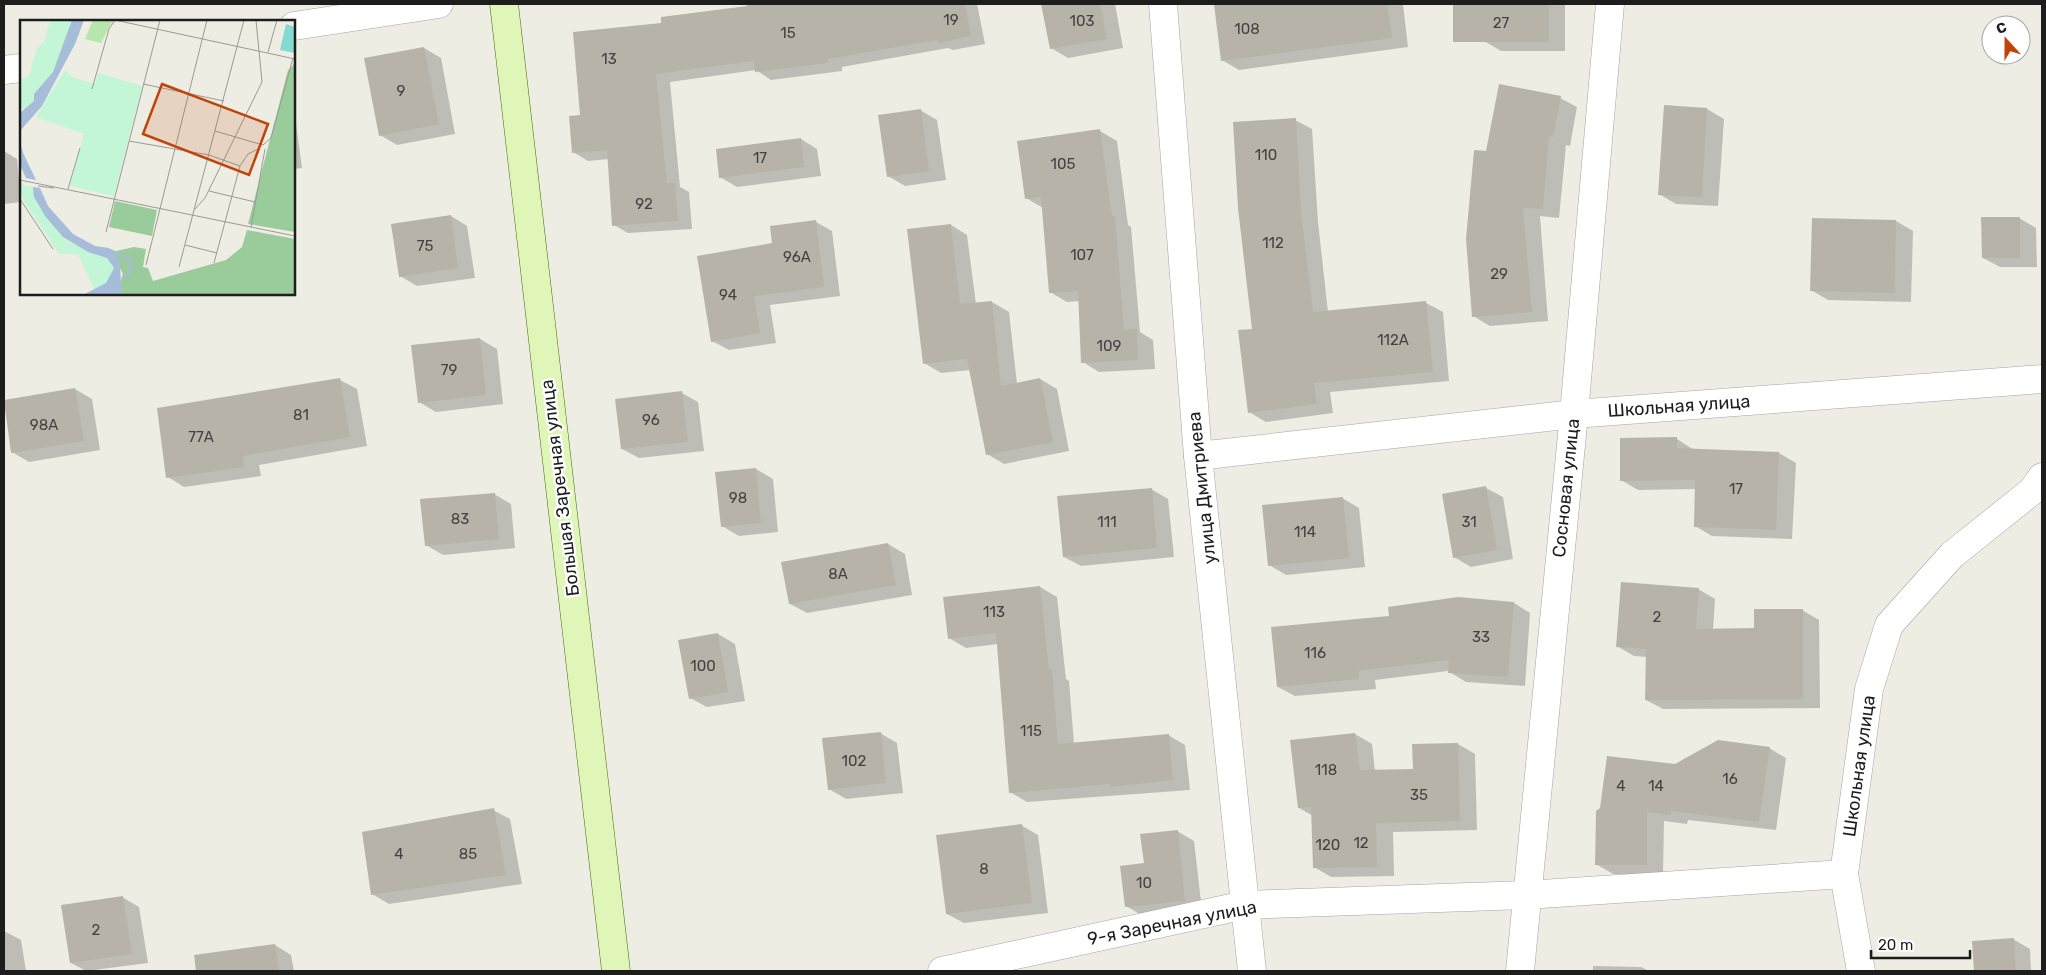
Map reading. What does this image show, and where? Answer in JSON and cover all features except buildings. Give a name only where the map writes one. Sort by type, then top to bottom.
[{"type":"street","points":[[295,26],[439,4]]},
{"type":"street","name":"Большая Заречная улица","points":[[504,4],[616,971]]},
{"type":"street","name":"улица Дмитриева","points":[[1162,4],[1198,456],[1252,971]]},
{"type":"street","name":"Сосновая улица","points":[[1520,971],[1574,414],[1610,4]]},
{"type":"street","points":[[4,70],[20,68]]},
{"type":"street","name":"Школьная улица","points":[[1198,456],[1574,414],[2042,379]]},
{"type":"street","name":"Школьная улица","points":[[1860,971],[1844,874],[1870,689],[1888,625],[1952,555],[2032,491],[2042,477]]},
{"type":"street","name":"9-я Заречная улица","points":[[942,971],[1245,905],[1526,895],[1844,874]]}]
